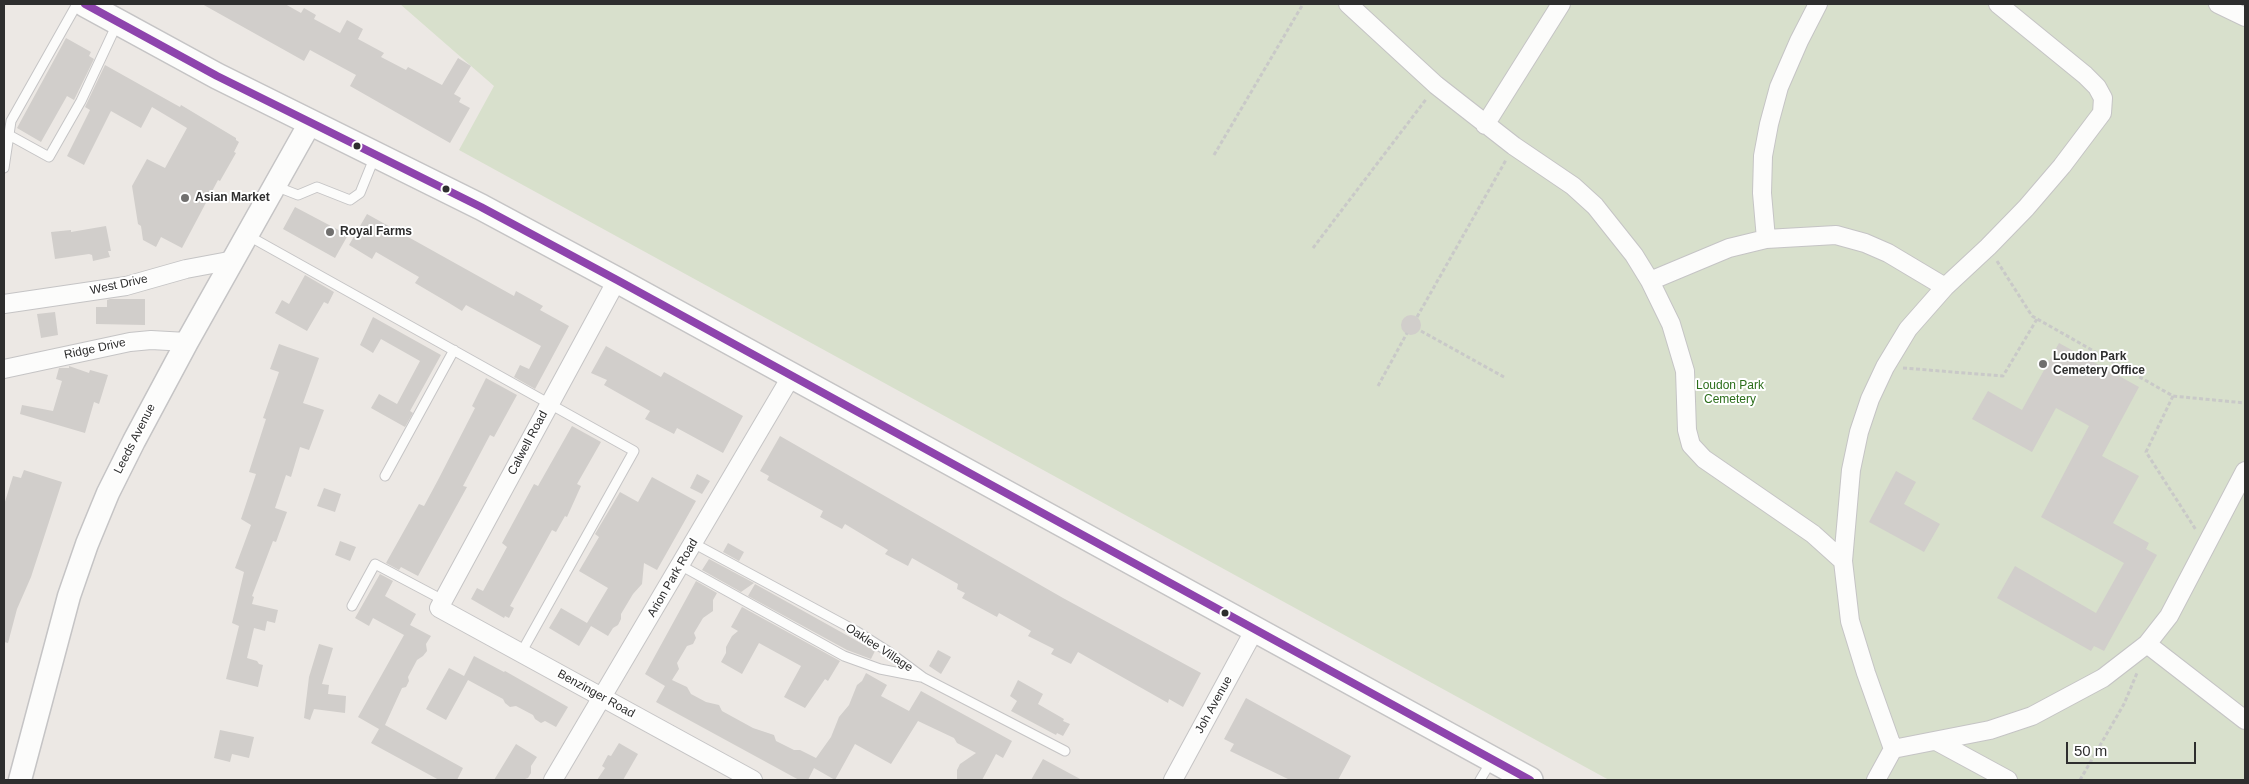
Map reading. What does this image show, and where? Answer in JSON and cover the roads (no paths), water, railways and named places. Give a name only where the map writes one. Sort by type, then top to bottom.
[{"type":"main road","points":[[85,4],[310,123],[481,208],[792,375],[1255,629],[1486,770],[1530,780]]},
{"type":"street","points":[[1348,4],[1436,85],[1485,125],[1573,186],[1595,206],[1634,255],[1650,281],[1671,324],[1685,371],[1687,430],[1691,445],[1704,459],[1813,534],[1843,561]]},
{"type":"street","points":[[1485,125],[1561,4]]},
{"type":"street","points":[[1766,239],[1762,193],[1763,156],[1769,124],[1779,87],[1798,41],[1818,4]]},
{"type":"street","points":[[1876,780],[1893,748],[1850,622],[1843,561],[1846,511],[1855,451],[1870,399],[1885,367],[1908,329],[1945,287],[1988,247],[2056,173],[2102,112],[2103,98],[2097,87],[2085,74],[1998,4]]},
{"type":"street","points":[[2218,4],[2245,17]]},
{"type":"street","name":"Leeds Avenue","points":[[20,780],[69,596],[87,544],[108,493],[187,342],[310,123]]},
{"type":"street","points":[[1650,281],[1729,248],[1766,239],[1836,235],[1865,243],[1908,264],[1945,287]]},
{"type":"street","name":"West Drive","points":[[4,304],[126,286],[186,268],[234,260]]},
{"type":"street","name":"Calwell Road","points":[[441,604],[618,280]]},
{"type":"street","name":"Ridge Drive","points":[[4,369],[130,342],[151,340],[187,342]]},
{"type":"street","name":"Arion Park Road","points":[[554,780],[792,375]]},
{"type":"street","points":[[1893,748],[1938,742],[1990,730],[2032,716],[2103,678],[2147,644],[2169,616],[2206,546],[2243,483]]},
{"type":"street","name":"Benzinger Road","points":[[441,604],[521,653],[753,780]]},
{"type":"street","name":"Joh Avenue","points":[[1173,780],[1255,629]]},
{"type":"street","points":[[2147,644],[2245,720]]},
{"type":"street","points":[[1938,742],[2008,780]]},
{"type":"lane","points":[[4,168],[11,121],[77,4]]},
{"type":"lane","points":[[9,135],[49,157],[81,101],[118,22]]},
{"type":"lane","points":[[274,186],[298,195],[317,187],[350,200],[360,192],[375,156]]},
{"type":"lane","points":[[247,235],[634,451],[521,653]]},
{"type":"lane","points":[[385,476],[454,350]]},
{"type":"lane","name":"Oaklee Village","points":[[693,543],[856,631],[924,678],[1065,751]]},
{"type":"lane","points":[[352,606],[375,564],[441,604]]},
{"type":"lane","points":[[680,565],[844,656],[880,669],[924,678]]},
{"type":"place","name":"Asian Market","points":[[185,198]]},
{"type":"place","name":"Royal Farms","points":[[330,232]]},
{"type":"place","name":"Loudon Park Cemetery Office","points":[[2043,364]]},
{"type":"park label","name":"Loudon Park Cemetery","points":[[1730,393]]}]
